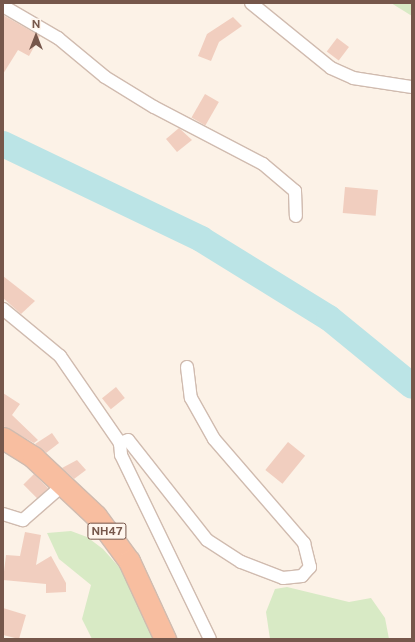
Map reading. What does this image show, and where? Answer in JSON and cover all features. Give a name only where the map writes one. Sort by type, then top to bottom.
[{"type":"highway","name":"NH47","points":[[3,438],[33,457],[62,486],[96,516],[129,561],[165,639]]},
{"type":"street","points":[[251,3],[331,68],[353,78],[412,87]]},
{"type":"street","points":[[3,6],[58,38],[105,78],[154,108],[263,164],[295,191],[296,216]]},
{"type":"street","points":[[3,309],[60,356],[120,443],[121,455],[210,639]]},
{"type":"street","points":[[120,443],[128,440],[207,540],[241,562],[283,578],[302,576],[310,567],[304,543],[214,439],[191,398],[187,367]]},
{"type":"street","points":[[3,514],[23,520],[62,486]]},
{"type":"green space","points":[[391,3],[412,3],[412,16]]},
{"type":"green space","points":[[71,531],[87,537],[103,549],[127,576],[155,639],[92,639],[82,619],[91,585],[59,559],[47,533]]},
{"type":"green space","points":[[287,587],[349,602],[371,598],[385,618],[389,639],[270,639],[266,612],[275,589]]},
{"type":"building","points":[[3,15],[40,36],[29,56],[18,50],[3,74]]},
{"type":"building","points":[[233,17],[242,26],[219,42],[211,61],[198,56],[207,34]]},
{"type":"building","points":[[337,38],[349,47],[339,61],[327,52]]},
{"type":"building","points":[[205,94],[219,102],[205,125],[192,117]]},
{"type":"building","points":[[179,128],[192,140],[177,152],[166,139]]},
{"type":"building","points":[[345,187],[378,190],[376,216],[343,213]]},
{"type":"building","points":[[3,276],[35,301],[21,314],[3,298]]},
{"type":"building","points":[[116,387],[125,398],[111,409],[102,398]]},
{"type":"building","points":[[3,393],[20,404],[12,415],[38,440],[34,443],[3,426]]},
{"type":"building","points":[[52,433],[59,443],[46,453],[35,444]]},
{"type":"building","points":[[288,442],[305,456],[282,484],[265,470]]},
{"type":"building","points":[[77,460],[86,470],[74,479],[62,468]]},
{"type":"building","points":[[34,474],[48,488],[38,499],[23,485]]},
{"type":"building","points":[[25,532],[41,535],[36,565],[51,556],[66,583],[66,592],[46,593],[46,584],[3,580],[6,555],[20,556]]},
{"type":"building","points":[[3,608],[26,615],[19,639],[3,635]]},
{"type":"waterway","points":[[3,144],[201,239],[329,318],[412,386]]}]
